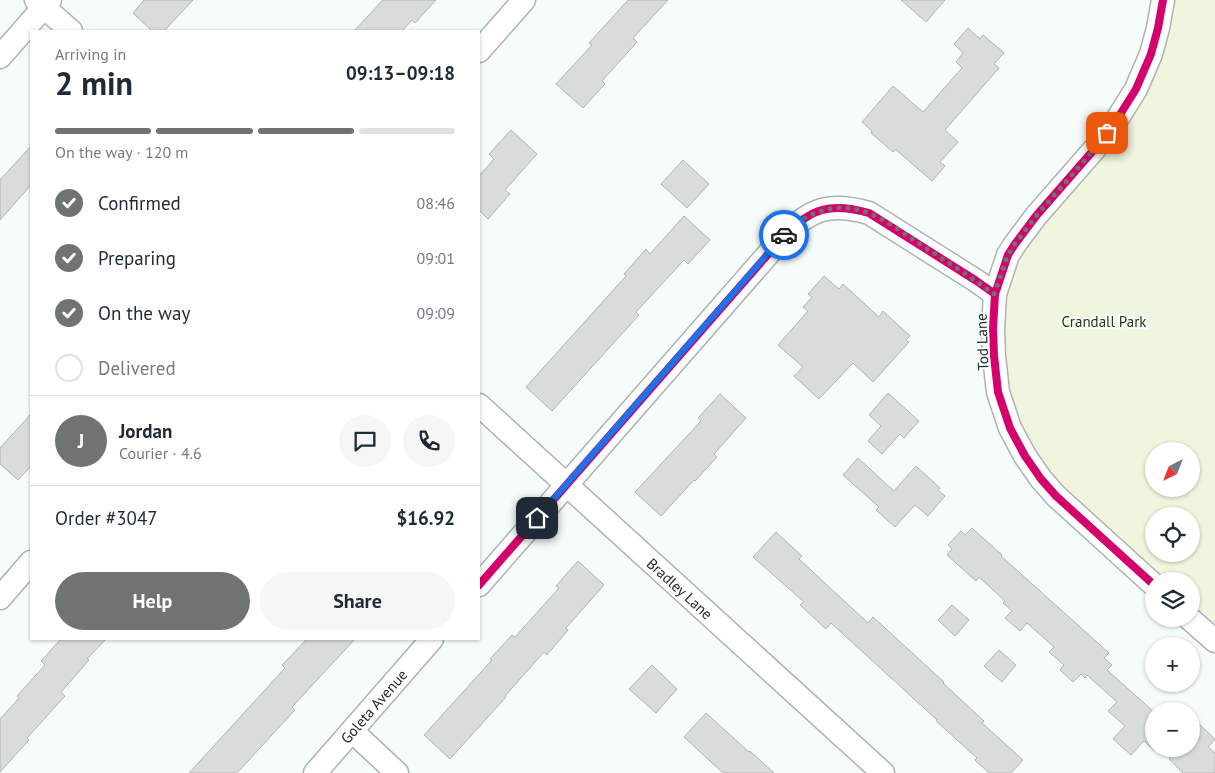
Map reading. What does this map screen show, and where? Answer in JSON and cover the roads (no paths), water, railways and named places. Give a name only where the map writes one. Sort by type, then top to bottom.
[{"type":"street","points":[[480,50],[524,0]]},
{"type":"street","name":"Tod Lane","points":[[1145,577],[1056,496],[1025,456],[1010,428],[998,392],[994,356],[994,294],[1008,255],[1015,244],[1036,216],[1098,145],[1136,89],[1151,54],[1158,28],[1162,0]]},
{"type":"street","points":[[0,57],[43,2],[70,30]]},
{"type":"street","points":[[480,584],[797,223],[819,211],[834,208],[851,208],[868,213],[975,280],[994,294]]},
{"type":"street","name":"Bradley Lane","points":[[480,406],[883,773]]},
{"type":"street","points":[[0,598],[30,563]]},
{"type":"street","points":[[1199,627],[1215,642]]},
{"type":"street","name":"Goleta Avenue","points":[[315,773],[431,640]]},
{"type":"street","points":[[352,731],[397,773]]},
{"type":"park label","name":"Crandall Park","points":[[1104,321]]}]
